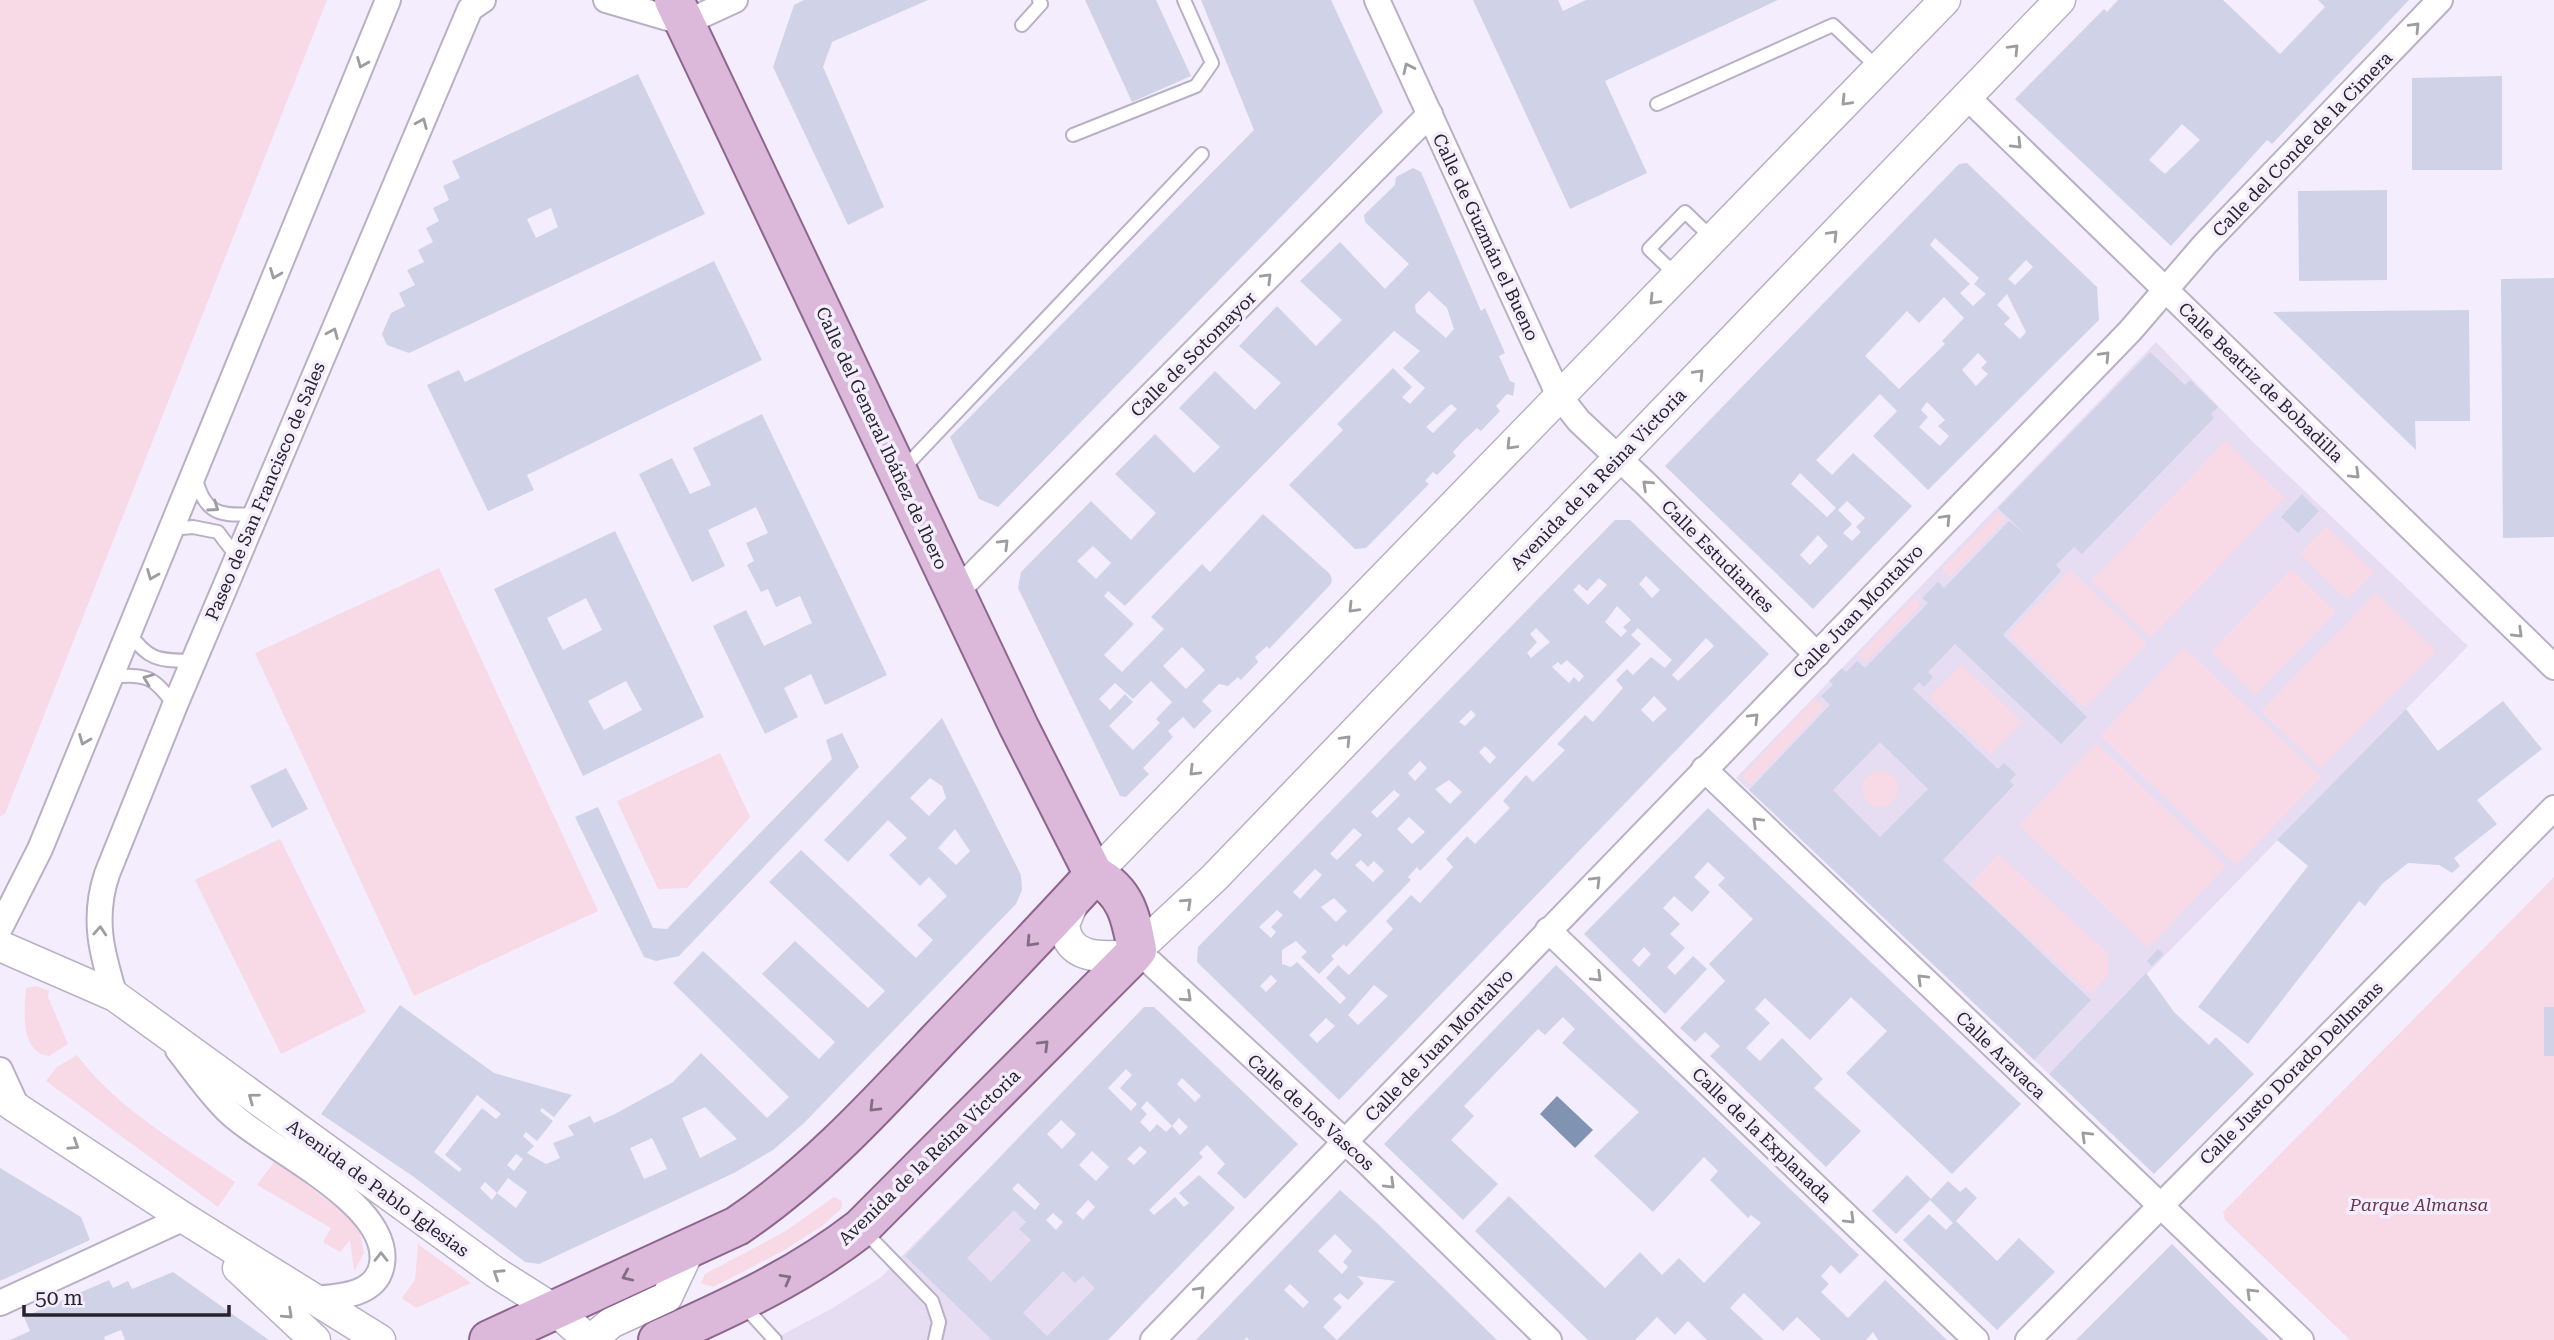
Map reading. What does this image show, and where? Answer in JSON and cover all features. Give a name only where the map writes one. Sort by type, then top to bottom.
[{"type":"main road","name":"Calle del General Ibáñez de Ibero","points":[[680,12],[1077,845],[1087,882]]},
{"type":"main road","points":[[489,1340],[737,1227],[803,1176],[915,1066],[1087,882],[1109,882],[1126,904],[1135,952]]},
{"type":"main road","name":"Avenida de la Reina Victoria","points":[[658,1340],[820,1261],[861,1228],[1135,952]]},
{"type":"street","points":[[0,929],[40,849],[388,0]]},
{"type":"street","points":[[606,0],[680,12],[735,0]]},
{"type":"street","name":"Calle de Guzmán el Bueno","points":[[1377,0],[1559,396],[1579,421],[1618,459]]},
{"type":"street","points":[[1135,952],[1103,957],[1085,954],[1073,947],[1065,924],[1087,882],[1945,0]]},
{"type":"street","name":"Avenida de la Reina Victoria","points":[[1135,952],[1223,868],[2060,0]]},
{"type":"street","name":"Calle del Conde de la Cimera","points":[[2167,290],[2205,244],[2440,0]]},
{"type":"street","name":"Paseo de San Francisco de Sales","points":[[115,996],[99,945],[103,887],[255,514],[476,3]]},
{"type":"street","name":"Calle Beatriz de Bobadilla","points":[[1967,97],[2554,667]]},
{"type":"street","name":"Calle de Sotomayor","points":[[956,593],[1430,114]]},
{"type":"street","name":"Calle Juan Montalvo","points":[[1548,930],[2167,290]]},
{"type":"street","name":"Calle Estudiantes","points":[[1618,459],[1816,655]]},
{"type":"street","name":"Calle Aravaca","points":[[1704,769],[2301,1340]]},
{"type":"street","name":"Calle Justo Dorado Dellmans","points":[[2028,1340],[2554,808]]},
{"type":"street","name":"Calle de Juan Montalvo","points":[[1153,1340],[1318,1168],[1345,1144],[1548,930]]},
{"type":"street","name":"Calle de la Explanada","points":[[1548,930],[1976,1340]]},
{"type":"street","name":"Avenida de Pablo Iglesias","points":[[0,946],[115,996],[166,1036],[495,1272],[555,1310],[590,1340]]},
{"type":"street","name":"Calle de los Vascos","points":[[1135,952],[1367,1162],[1549,1340]]},
{"type":"street","name":"Avenida de Pablo Iglesias","points":[[166,1036],[229,1112],[362,1210],[378,1234],[383,1259],[380,1274],[371,1285],[339,1297],[312,1299]]},
{"type":"street","points":[[0,1070],[9,1102],[184,1218],[380,1340]]},
{"type":"street","points":[[0,1303],[184,1218]]},
{"type":"street","points":[[184,1218],[315,1340]]},
{"type":"street","points":[[590,1340],[611,1323],[667,1297],[690,1248]]},
{"type":"lane","points":[[1022,25],[1041,4],[1040,0]]},
{"type":"lane","points":[[1073,135],[1196,86],[1212,63],[1184,0]]},
{"type":"lane","points":[[1657,104],[1833,25],[1879,68]]},
{"type":"lane","points":[[898,474],[1202,154]]},
{"type":"lane","points":[[194,471],[201,496],[213,510],[226,515],[255,514]]},
{"type":"lane","points":[[171,529],[193,527],[218,532],[237,558]]},
{"type":"lane","points":[[128,633],[143,652],[157,660],[194,660]]},
{"type":"lane","points":[[110,677],[141,674],[159,684],[175,705]]},
{"type":"lane","points":[[861,1228],[932,1301],[939,1322],[935,1340]]},
{"type":"lane","points":[[740,1302],[775,1340]]},
{"type":"shaded area","points":[[2156,342],[2254,443],[2468,646],[2049,1074],[1736,778]]},
{"type":"shaded area","points":[[990,1168],[1139,1308],[1108,1340],[772,1340],[831,1309],[880,1278]]},
{"type":"green space","points":[[0,0],[327,0],[5,814],[0,816]]},
{"type":"green space","points":[[2225,441],[2285,498],[2151,638],[2091,581]]},
{"type":"green space","points":[[1998,512],[2006,520],[1950,577],[1942,569]]},
{"type":"green space","points":[[2326,526],[2374,572],[2347,600],[2300,554]]},
{"type":"green space","points":[[439,568],[598,911],[414,996],[255,653]]},
{"type":"green space","points":[[2291,569],[2336,612],[2255,695],[2211,652]]},
{"type":"green space","points":[[2070,570],[2147,643],[2085,708],[2008,635]]},
{"type":"green space","points":[[2376,593],[2436,651],[2320,769],[2261,711]]},
{"type":"green space","points":[[1914,597],[1921,605],[1866,662],[1859,655]]},
{"type":"green space","points":[[2184,647],[2321,777],[2236,865],[2100,736]]},
{"type":"green space","points":[[1961,664],[2022,721],[1991,755],[1929,698]]},
{"type":"green space","points":[[1815,698],[1824,707],[1751,785],[1742,776]]},
{"type":"green space","points":[[2096,743],[2226,866],[2148,948],[2019,825]]},
{"type":"green space","points":[[720,753],[750,817],[687,888],[658,889],[617,801]]},
{"type":"green space","points":[[1880,771],[1893,776],[1898,789],[1893,802],[1880,807],[1867,802],[1862,789],[1867,776]]},
{"type":"green space","points":[[280,839],[366,1012],[281,1054],[195,880]]},
{"type":"green space","points":[[1998,854],[2108,953],[2108,975],[2091,994],[1970,885]]},
{"type":"green space","name":"Parque Almansa","points":[[2554,877],[2554,1340],[2350,1340],[2225,1220],[2223,1212]]},
{"type":"green space","points":[[36,986],[49,991],[48,997],[68,1044],[49,1056],[33,1047],[26,1029],[26,988]]},
{"type":"green space","points":[[77,1055],[130,1109],[235,1182],[218,1207],[46,1081],[57,1067]]},
{"type":"green space","points":[[275,1161],[351,1218],[359,1228],[364,1253],[354,1271],[350,1240],[340,1252],[323,1242],[331,1228],[257,1185]]},
{"type":"green space","points":[[834,1197],[842,1201],[842,1208],[822,1226],[783,1251],[713,1287],[701,1283],[705,1274],[784,1232]]},
{"type":"green space","points":[[418,1244],[471,1283],[416,1308],[402,1298],[415,1280]]},
{"type":"water","points":[[1557,1096],[1593,1130],[1575,1148],[1540,1114]]},
{"type":"building","points":[[804,0],[928,0],[832,42],[823,67],[884,207],[848,225],[773,67],[794,5]]},
{"type":"building","points":[[1085,0],[1156,0],[1191,76],[1132,102]]},
{"type":"building","points":[[1201,0],[1331,0],[1383,112],[998,507],[979,499],[950,437],[1254,130]]},
{"type":"building","points":[[1473,0],[1558,0],[1563,11],[1586,0],[1778,0],[1605,81],[1647,173],[1570,209]]},
{"type":"building","points":[[2118,0],[2223,0],[2280,54],[2325,7],[2318,0],[2409,0],[2272,144],[2267,140],[2171,246],[2015,99],[2104,9],[2107,12]],"holes":[[[2182,124],[2200,140],[2165,174],[2149,160]]]},
{"type":"building","points":[[638,74],[705,214],[409,353],[387,345],[382,334],[391,313],[405,306],[399,293],[415,285],[407,270],[424,262],[418,250],[433,242],[426,228],[439,221],[433,208],[449,200],[443,186],[460,178],[452,161]],"holes":[[[551,208],[558,227],[536,238],[527,219]]]},
{"type":"building","points":[[2502,76],[2502,170],[2412,170],[2412,78]]},
{"type":"building","points":[[1967,163],[2097,287],[2099,320],[1928,490],[1873,436],[1897,411],[1880,394],[1816,460],[1832,475],[1853,453],[1912,506],[1813,609],[1665,466],[1959,164]],"holes":[[[1935,238],[1979,278],[1974,284],[1986,294],[1973,306],[1960,293],[1970,284],[1930,245]],[[2026,260],[2033,267],[2015,285],[2008,279]],[[2007,294],[2026,332],[2020,339],[2004,324],[2010,318],[1997,305]],[[1944,297],[1964,318],[1942,341],[1945,344],[1899,389],[1865,356],[1907,311],[1919,323]],[[1978,353],[1987,362],[1981,368],[1988,374],[1976,386],[1962,370]],[[1927,402],[1945,420],[1938,426],[1949,436],[1940,446],[1919,427],[1928,417],[1921,410]],[[1800,473],[1836,508],[1827,517],[1791,484]],[[1847,501],[1865,518],[1856,527],[1861,532],[1852,541],[1843,533],[1852,524],[1838,510]],[[1818,535],[1828,546],[1810,565],[1800,555]]]},
{"type":"building","points":[[1413,168],[1421,172],[1481,311],[1485,308],[1505,353],[1499,356],[1510,381],[1515,383],[1513,396],[1507,394],[1496,406],[1500,411],[1481,431],[1477,428],[1463,441],[1453,452],[1456,456],[1437,475],[1433,472],[1425,481],[1429,484],[1366,548],[1355,549],[1289,485],[1343,430],[1337,424],[1393,368],[1412,387],[1402,397],[1410,404],[1425,388],[1403,368],[1420,351],[1394,331],[1125,606],[1108,591],[1104,596],[1134,624],[1104,655],[1122,672],[1164,629],[1151,617],[1202,564],[1210,572],[1263,514],[1330,574],[1332,579],[1331,584],[1269,649],[1267,646],[1255,657],[1258,662],[1241,680],[1238,677],[1228,686],[1219,684],[1202,701],[1212,711],[1194,729],[1183,717],[1168,731],[1173,737],[1143,768],[1149,774],[1126,797],[1120,796],[1018,588],[1021,572],[1091,501],[1131,540],[1156,513],[1115,474],[1155,434],[1194,473],[1220,447],[1179,408],[1215,371],[1255,410],[1281,383],[1239,346],[1277,306],[1316,346],[1342,320],[1300,281],[1340,242],[1385,289],[1409,264],[1365,222],[1364,215],[1395,185],[1396,177]],"holes":[[[1429,291],[1447,308],[1454,329],[1446,338],[1416,312],[1415,305]],[[1451,404],[1457,409],[1433,433],[1426,427]],[[1093,546],[1111,563],[1096,579],[1077,561]],[[1182,647],[1205,670],[1186,689],[1163,666]],[[1151,681],[1172,702],[1156,719],[1160,723],[1133,750],[1109,726],[1133,702],[1125,694],[1110,710],[1099,699],[1115,683],[1133,699]]]},
{"type":"building","points":[[2387,190],[2387,280],[2299,281],[2298,191]]},
{"type":"building","points":[[714,261],[762,360],[527,475],[534,490],[488,511],[427,385],[459,370],[465,382]]},
{"type":"building","points":[[2554,278],[2554,537],[2503,538],[2501,279]]},
{"type":"building","points":[[2469,310],[2470,421],[2415,421],[2416,450],[2273,312]]},
{"type":"building","points":[[2150,352],[2185,385],[2190,380],[2218,407],[2211,414],[2214,418],[2082,554],[2074,547],[2056,565],[2061,571],[2003,635],[2087,717],[2061,744],[1955,644],[1928,672],[1933,677],[1924,687],[1919,682],[1913,689],[1998,769],[2004,763],[2016,774],[2010,781],[2014,785],[1943,860],[2091,1000],[2034,1060],[1749,790],[1830,705],[1821,696],[1833,685],[1829,681],[1842,668],[1846,672],[1857,661],[1865,668],[1928,603],[1922,598],[1938,582],[1944,588],[2009,521],[2028,537],[1998,508]],"holes":[[[1880,742],[1928,789],[1880,837],[1833,790]]]},
{"type":"building","points":[[762,414],[887,675],[825,705],[811,674],[784,688],[798,717],[765,734],[713,626],[746,610],[764,646],[812,623],[800,596],[776,607],[768,589],[761,592],[747,565],[754,561],[746,543],[768,533],[756,507],[708,530],[725,566],[692,582],[639,474],[672,458],[690,494],[711,485],[693,448]]},
{"type":"building","points":[[2302,494],[2319,511],[2298,533],[2281,517]]},
{"type":"building","points":[[1615,520],[1630,520],[1769,654],[1339,1100],[1197,962],[1198,947]],"holes":[[[1646,576],[1660,590],[1652,598],[1639,584]],[[1599,578],[1607,585],[1588,605],[1573,590],[1579,584],[1587,591]],[[1617,606],[1631,620],[1623,627],[1627,631],[1621,637],[1605,622]],[[1536,628],[1550,642],[1531,658],[1527,653],[1537,642],[1530,634]],[[1638,628],[1672,660],[1665,668],[1651,657],[1633,675],[1627,669],[1616,680],[1623,688],[1593,722],[1585,715],[1557,744],[1565,750],[1533,782],[1526,775],[1503,801],[1510,808],[1475,844],[1467,836],[1446,859],[1453,867],[1420,903],[1411,895],[1386,921],[1393,929],[1349,975],[1338,965],[1326,978],[1346,998],[1340,1004],[1297,962],[1291,967],[1282,964],[1282,950],[1296,941],[1307,952],[1301,957],[1319,974],[1334,959],[1331,956],[1344,944],[1346,947],[1411,880],[1408,877],[1417,867],[1420,871],[1641,644],[1631,635]],[[1706,638],[1714,646],[1678,681],[1672,675]],[[1567,660],[1584,676],[1579,682],[1574,677],[1569,683],[1552,667]],[[1654,696],[1667,709],[1653,722],[1641,710]],[[1471,710],[1476,715],[1465,726],[1459,722]],[[1485,746],[1496,757],[1490,764],[1479,752]],[[1420,761],[1427,768],[1415,781],[1408,773]],[[1449,780],[1462,792],[1450,804],[1435,789]],[[1394,790],[1400,795],[1377,818],[1371,812]],[[1409,817],[1425,832],[1412,844],[1397,829]],[[1354,828],[1362,835],[1337,860],[1330,854]],[[1361,860],[1368,867],[1374,861],[1384,871],[1373,882],[1355,865]],[[1315,869],[1322,875],[1300,899],[1293,892]],[[1334,898],[1347,911],[1336,922],[1321,907]],[[1277,910],[1283,915],[1271,927],[1276,932],[1271,938],[1259,927]],[[1271,975],[1277,981],[1266,992],[1260,986]],[[1374,985],[1388,996],[1358,1025],[1348,1015]],[[1326,1018],[1335,1026],[1317,1043],[1309,1035]]]},
{"type":"building","points":[[615,531],[704,717],[583,776],[494,589]],"holes":[[[586,598],[602,630],[563,650],[547,618]],[[626,681],[642,710],[604,730],[588,701]]]},
{"type":"building","points":[[2503,701],[2542,749],[2477,800],[2497,824],[2454,858],[2460,866],[2452,873],[2439,865],[2408,863],[2382,884],[2365,906],[2359,901],[2248,1044],[2198,1007],[2308,866],[2277,840],[2406,709],[2438,751]]},
{"type":"building","points":[[942,718],[1021,875],[1022,890],[1016,904],[804,1123],[773,1150],[734,1173],[539,1264],[525,1262],[414,1177],[321,1114],[400,1005],[494,1073],[572,1095],[554,1117],[542,1108],[540,1111],[553,1121],[537,1141],[526,1132],[523,1136],[534,1146],[527,1153],[546,1164],[560,1158],[553,1143],[574,1135],[568,1126],[590,1116],[594,1123],[615,1114],[673,1082],[701,1053],[767,1118],[789,1097],[673,983],[703,951],[819,1059],[835,1042],[762,974],[795,941],[868,1008],[885,991],[769,882],[801,850],[916,958],[933,940],[917,925],[947,896],[929,877],[920,886],[889,855],[907,838],[888,820],[848,862],[824,840]],"holes":[[[930,778],[942,786],[946,798],[929,816],[910,798]],[[955,829],[970,851],[956,865],[938,848]],[[477,1095],[501,1114],[496,1119],[482,1108],[445,1155],[462,1169],[459,1172],[434,1152]],[[705,1107],[737,1139],[700,1158],[682,1118]],[[652,1138],[667,1169],[644,1179],[630,1148]],[[516,1154],[523,1159],[514,1171],[507,1165]],[[508,1178],[527,1192],[516,1208],[497,1193]],[[485,1182],[497,1193],[492,1200],[480,1188]]]},
{"type":"building","points":[[842,733],[859,767],[679,956],[656,961],[644,957],[575,817],[598,807],[653,928],[667,929],[832,759],[826,740]]},
{"type":"building","points":[[286,768],[308,809],[272,828],[250,786]]},
{"type":"building","points":[[1708,808],[2021,1104],[1952,1174],[1846,1073],[1887,1031],[1851,997],[1810,1040],[1765,998],[1755,1009],[1770,1023],[1746,1048],[1760,1061],[1782,1038],[1823,1079],[1814,1088],[1861,1131],[1826,1167],[1710,1056],[1720,1046],[1705,1032],[1695,1042],[1680,1028],[1725,981],[1709,964],[1753,919],[1718,885],[1725,878],[1708,862],[1694,877],[1710,892],[1692,912],[1674,896],[1663,908],[1680,924],[1670,934],[1685,948],[1667,967],[1675,975],[1693,956],[1707,969],[1665,1014],[1584,934]],"holes":[[[1644,947],[1651,954],[1639,967],[1632,960]]]},
{"type":"building","points":[[2158,949],[2164,954],[2152,966],[2147,961]]},
{"type":"building","points":[[1556,965],[1859,1255],[1840,1274],[1831,1265],[1821,1276],[1829,1284],[1821,1292],[1848,1318],[1885,1280],[1947,1340],[1878,1340],[1873,1332],[1866,1340],[1821,1340],[1797,1317],[1783,1331],[1744,1293],[1730,1308],[1764,1340],[1707,1340],[1688,1321],[1675,1335],[1657,1317],[1635,1340],[1588,1340],[1475,1231],[1509,1196],[1605,1288],[1640,1252],[1662,1275],[1679,1258],[1704,1283],[1761,1223],[1751,1215],[1748,1218],[1710,1180],[1718,1171],[1704,1157],[1653,1212],[1594,1156],[1639,1112],[1562,1043],[1575,1029],[1563,1017],[1545,1035],[1538,1029],[1464,1106],[1474,1116],[1451,1140],[1498,1184],[1463,1220],[1384,1144]]},
{"type":"building","points":[[2146,973],[2174,1012],[2209,1045],[2216,1037],[2254,1074],[2154,1174],[2049,1074]]},
{"type":"building","points":[[1144,1007],[1154,1007],[1298,1144],[1245,1199],[1217,1173],[1225,1164],[1207,1145],[1199,1153],[1203,1157],[1149,1210],[1154,1215],[1175,1197],[1184,1207],[1189,1203],[1179,1193],[1199,1175],[1235,1208],[1108,1340],[992,1340],[905,1256]],"holes":[[[1126,1069],[1132,1075],[1120,1088],[1137,1104],[1131,1111],[1108,1088]],[[1182,1078],[1201,1096],[1195,1102],[1177,1084]],[[1147,1101],[1172,1126],[1166,1132],[1157,1124],[1150,1132],[1140,1122],[1147,1114],[1141,1108]],[[1179,1118],[1188,1127],[1180,1135],[1172,1126]],[[1061,1120],[1076,1134],[1062,1149],[1047,1134]],[[1140,1146],[1147,1152],[1134,1165],[1127,1159]],[[1092,1151],[1109,1167],[1096,1181],[1079,1165]],[[1018,1183],[1040,1204],[1035,1210],[1012,1189]],[[1088,1200],[1095,1207],[1083,1220],[1076,1213]],[[1014,1210],[1026,1222],[1019,1229],[1031,1240],[991,1282],[967,1258]],[[1053,1213],[1063,1222],[1056,1230],[1046,1220]],[[1063,1271],[1075,1283],[1083,1276],[1095,1288],[1047,1336],[1023,1313]]]},
{"type":"building","points":[[2544,1007],[2554,1007],[2554,1056],[2544,1056]]},
{"type":"building","points":[[0,1168],[81,1217],[90,1240],[0,1281]]},
{"type":"building","points":[[1907,1175],[1931,1199],[1948,1181],[1960,1192],[1966,1187],[1977,1198],[1956,1221],[1997,1261],[2019,1238],[2055,1272],[1997,1330],[1903,1240],[1929,1214],[1946,1230],[1953,1223],[1930,1200],[1896,1234],[1872,1211]]},
{"type":"building","points":[[1340,1190],[1497,1340],[1337,1340],[1249,1340],[1247,1337],[1244,1340],[1196,1340]],"holes":[[[1335,1234],[1352,1251],[1343,1262],[1348,1267],[1342,1274],[1318,1251]],[[1357,1276],[1395,1281],[1337,1340],[1323,1327],[1342,1307],[1333,1299],[1340,1293],[1348,1300],[1364,1283]],[[1290,1284],[1309,1302],[1303,1308],[1284,1290]]]},
{"type":"building","points":[[2172,1244],[2230,1302],[2269,1340],[2076,1340]]},
{"type":"building","points":[[173,1272],[269,1340],[125,1340],[121,1330],[104,1337],[105,1340],[10,1340],[30,1331],[24,1317],[109,1280],[113,1288],[128,1281],[132,1289]]}]
